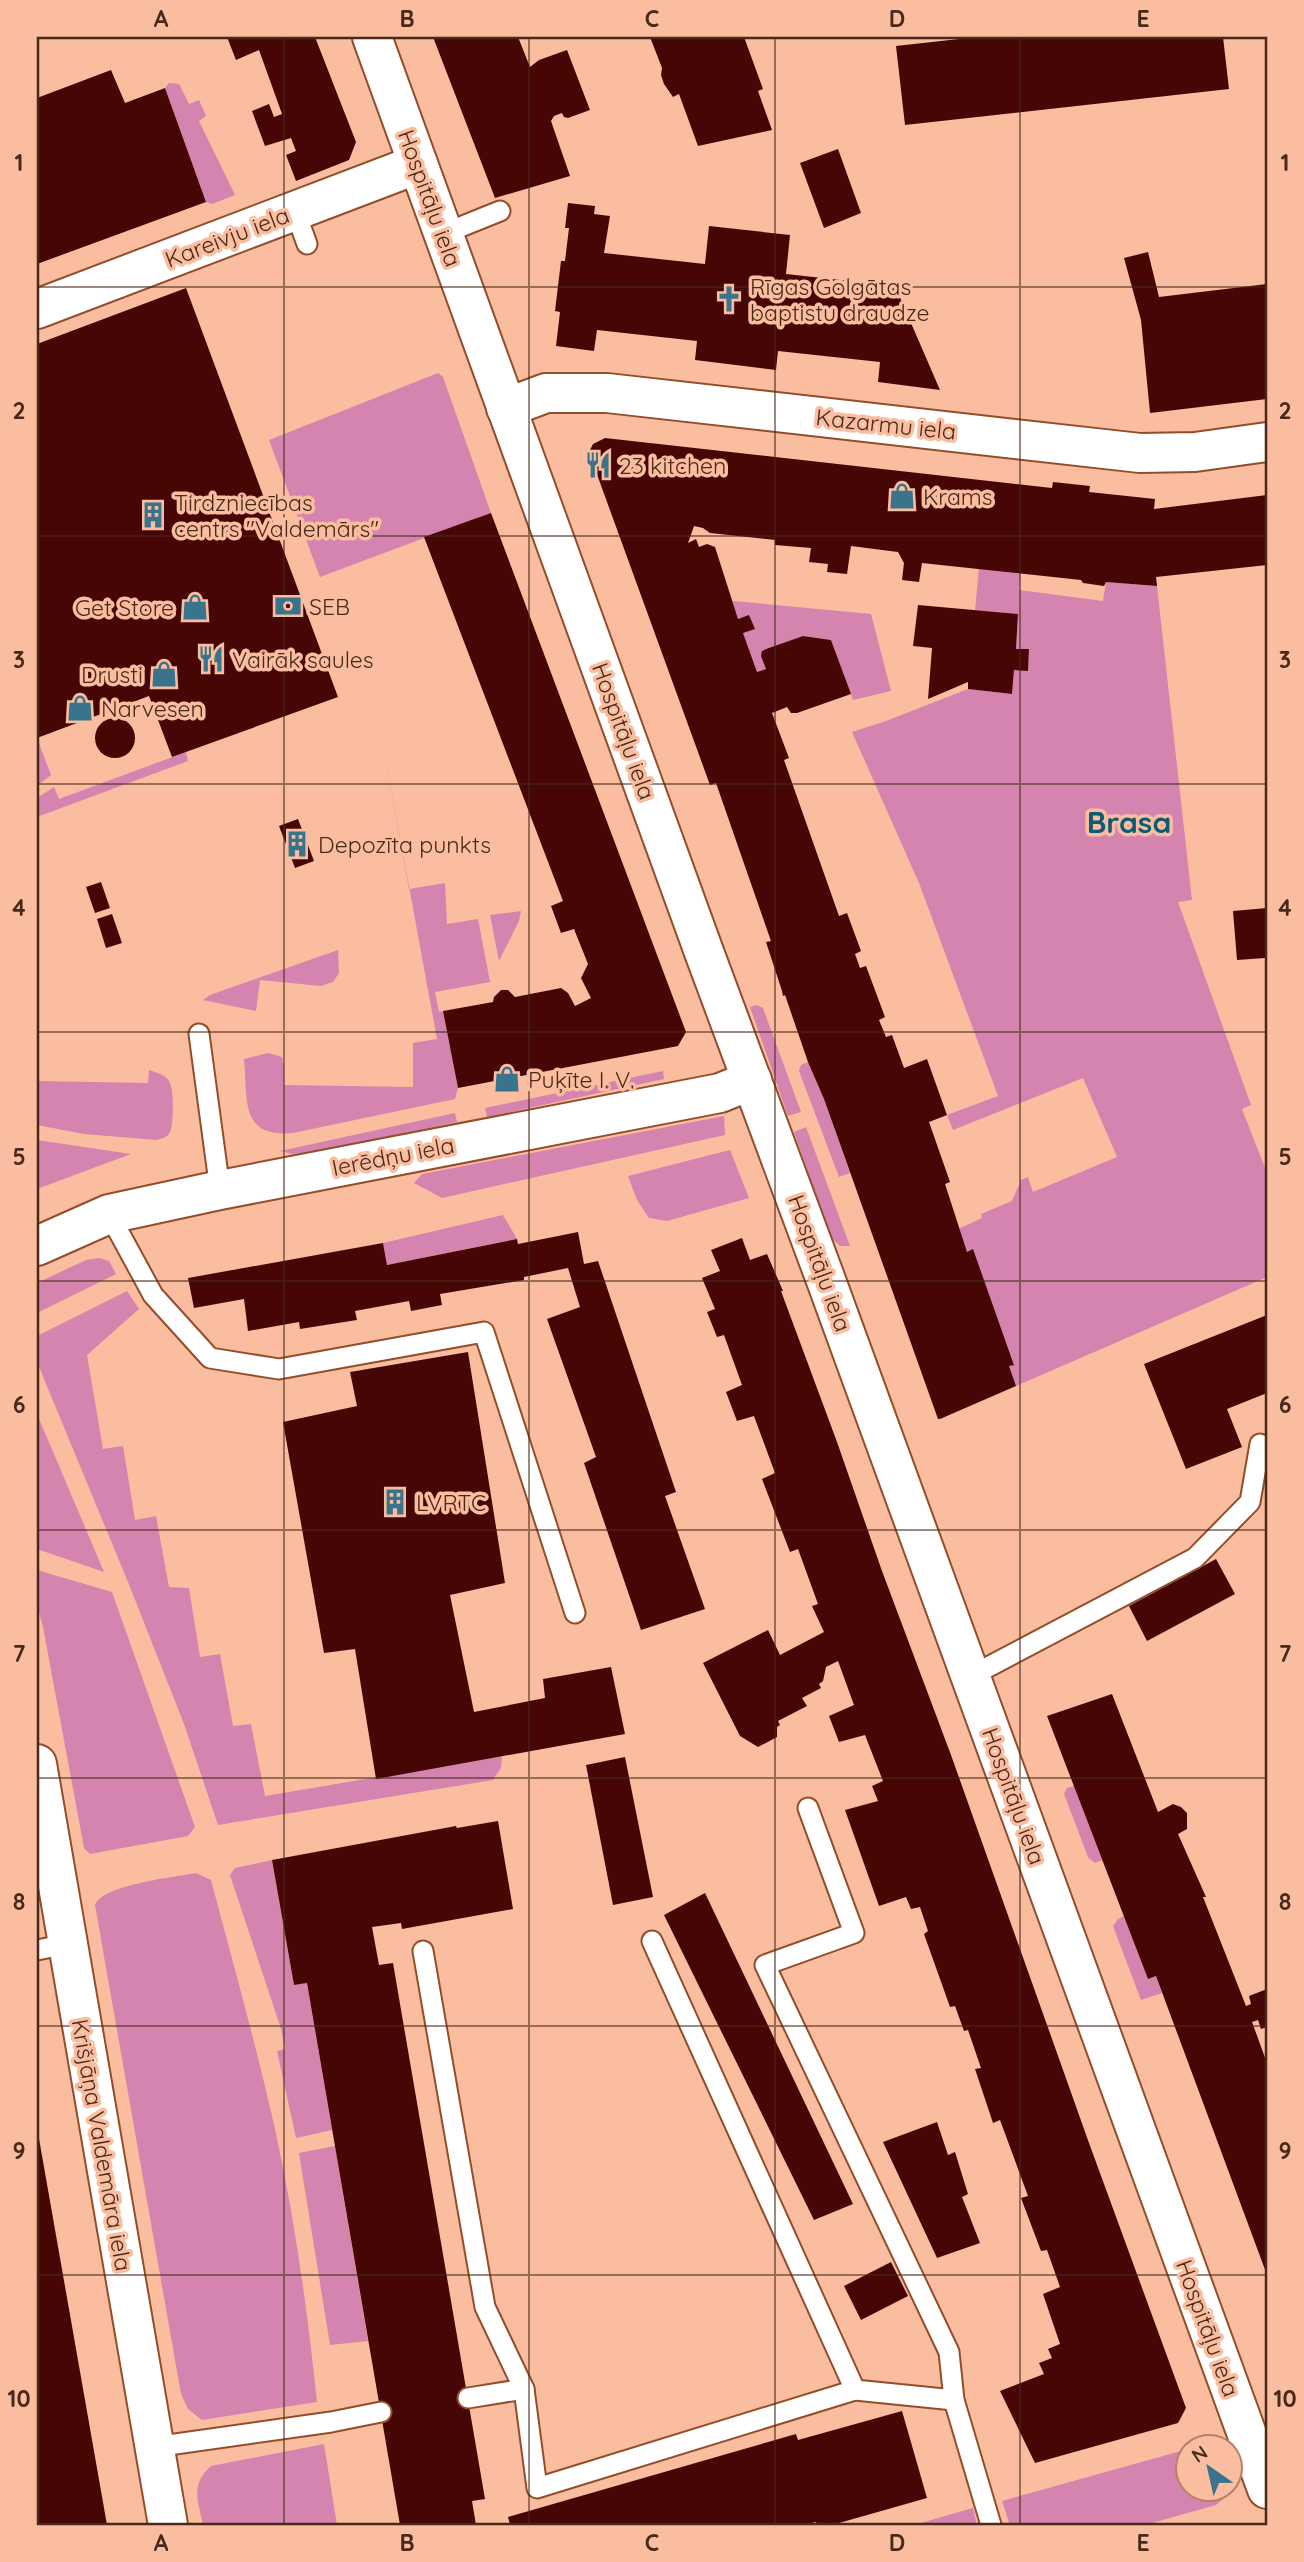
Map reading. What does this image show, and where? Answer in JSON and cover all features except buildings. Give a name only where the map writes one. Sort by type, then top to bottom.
[{"type":"street","name":"Hospitāļu iela","points":[[372,37],[1267,2489]]},
{"type":"street","name":"Kareivju iela","points":[[37,309],[301,228],[418,164]]},
{"type":"street","name":"Kazarmu iela","points":[[506,408],[546,393],[607,393],[1140,453],[1195,452],[1267,442]]},
{"type":"street","name":"Ierēdņu iela","points":[[37,1246],[109,1214],[720,1093],[752,1080]]},
{"type":"street","name":"Krišjāņa Valdemāra iela","points":[[37,1764],[52,1947],[168,2525]]},
{"type":"lane","points":[[443,234],[500,211]]},
{"type":"lane","points":[[199,1034],[220,1190]]},
{"type":"lane","points":[[109,1214],[153,1294],[210,1358],[279,1369],[484,1332],[575,1613]]},
{"type":"lane","points":[[971,1676],[1195,1558],[1250,1502],[1260,1444]]},
{"type":"lane","points":[[808,1808],[855,1933],[765,1965],[949,2352],[954,2400],[991,2525]]},
{"type":"lane","points":[[652,1941],[855,2390]]},
{"type":"lane","points":[[423,1951],[485,2307],[524,2389],[537,2488],[855,2390],[954,2400]]},
{"type":"lane","points":[[468,2398],[524,2389]]},
{"type":"lane","points":[[154,2448],[331,2423],[381,2412]]},
{"type":"shaded area","points":[[169,83],[179,84],[189,104],[199,100],[206,116],[199,121],[235,195],[212,204],[206,202],[165,88]]},
{"type":"shaded area","points":[[438,373],[443,377],[491,513],[320,577],[269,440]]},
{"type":"shaded area","points":[[979,568],[1021,574],[1019,590],[1103,601],[1106,582],[1157,586],[1192,900],[1178,902],[1251,1105],[1242,1109],[1267,1173],[1267,1277],[1016,1386],[1009,1366],[1014,1364],[973,1250],[967,1252],[958,1229],[982,1218],[981,1214],[1012,1201],[1021,1180],[1028,1177],[1033,1192],[1117,1157],[1083,1078],[953,1130],[947,1115],[998,1096],[919,883],[852,732],[968,689],[1012,694],[1014,670],[1028,670],[1029,650],[1016,649],[1018,614],[975,610]]},
{"type":"shaded area","points":[[732,602],[871,614],[891,691],[853,700],[831,640],[803,636],[762,651],[766,669],[757,672],[743,633],[754,628],[749,616],[738,619]]},
{"type":"shaded area","points":[[37,738],[51,775],[37,786]]},
{"type":"shaded area","points":[[186,752],[188,761],[37,817],[37,798],[54,787],[59,799]]},
{"type":"shaded area","points":[[445,883],[447,924],[478,919],[490,982],[435,992],[439,1012],[443,1011],[458,1088],[455,1099],[293,1133],[276,1133],[263,1129],[250,1113],[244,1059],[268,1053],[282,1057],[284,1085],[413,1087],[413,1043],[437,1039],[409,889]]},
{"type":"shaded area","points":[[521,911],[519,921],[499,961],[490,915]]},
{"type":"shaded area","points":[[338,950],[339,973],[333,982],[321,986],[260,980],[256,1011],[203,1000],[210,995]]},
{"type":"shaded area","points":[[756,1005],[763,1008],[801,1112],[788,1116],[750,1007]]},
{"type":"shaded area","points":[[808,1062],[850,1173],[839,1177],[799,1071],[801,1065]]},
{"type":"shaded area","points":[[149,1070],[165,1077],[171,1085],[172,1121],[170,1132],[164,1138],[156,1140],[84,1134],[37,1125],[37,1081],[148,1083]]},
{"type":"shaded area","points":[[663,1071],[664,1079],[487,1117],[485,1108]]},
{"type":"shaded area","points":[[455,1113],[457,1122],[312,1153],[293,1154],[280,1151]]},
{"type":"shaded area","points":[[724,1116],[725,1135],[442,1198],[414,1183],[422,1174]]},
{"type":"shaded area","points":[[806,1127],[850,1246],[840,1246],[831,1238],[794,1132]]},
{"type":"shaded area","points":[[37,1140],[131,1154],[37,1189]]},
{"type":"shaded area","points":[[730,1150],[749,1198],[667,1221],[649,1218],[637,1200],[628,1176]]},
{"type":"shaded area","points":[[503,1215],[517,1239],[387,1265],[383,1243]]},
{"type":"shaded area","points":[[99,1258],[109,1261],[116,1274],[37,1313],[37,1283],[86,1260]]},
{"type":"shaded area","points":[[127,1291],[139,1309],[87,1355],[103,1449],[123,1446],[135,1520],[156,1516],[169,1587],[189,1588],[200,1657],[220,1654],[233,1726],[251,1724],[265,1796],[502,1756],[501,1768],[493,1780],[218,1825],[184,1724],[37,1362],[37,1336]]},
{"type":"shaded area","points":[[37,1414],[104,1572],[37,1549]]},
{"type":"shaded area","points":[[37,1570],[112,1592],[195,1827],[188,1836],[90,1854],[84,1848],[37,1605]]},
{"type":"shaded area","points":[[1074,1786],[1102,1860],[1095,1863],[1088,1857],[1064,1794],[1067,1788]]},
{"type":"shaded area","points":[[272,1860],[294,1985],[307,1983],[332,2130],[296,2138],[277,2051],[285,2049],[281,2029],[230,1875],[235,1868]]},
{"type":"shaded area","points":[[196,1873],[211,1880],[271,2110],[296,2239],[317,2402],[202,2420],[188,2409],[181,2394],[95,1905],[100,1898],[124,1887]]},
{"type":"shaded area","points":[[1124,1916],[1148,1979],[1156,1976],[1162,1993],[1141,2000],[1113,1926]]},
{"type":"shaded area","points":[[335,2146],[368,2341],[330,2345],[299,2153]]},
{"type":"shaded area","points":[[324,2444],[337,2525],[203,2525],[197,2493],[200,2480],[211,2466]]},
{"type":"shaded area","points":[[1174,2453],[1174,2502],[1220,2502],[1145,2525],[1010,2525],[1002,2501]]},
{"type":"shaded area","points":[[973,2508],[977,2525],[914,2525]]},
{"type":"place","name":"Rīgas Golgātas baptistu draudze","points":[[729,299]]},
{"type":"place","name":"23 kitchen","points":[[598,465]]},
{"type":"place","name":"Krams","points":[[902,496]]},
{"type":"place","name":"Tirdzniecības centrs \"Valdemārs\"","points":[[153,515]]},
{"type":"place","name":"SEB","points":[[288,606]]},
{"type":"place","name":"Get Store","points":[[195,607]]},
{"type":"place","name":"Vairāk saules","points":[[211,659]]},
{"type":"place","name":"Drusti","points":[[164,674]]},
{"type":"place","name":"Narvesen","points":[[80,708]]},
{"type":"place","name":"Depozīta punkts","points":[[297,844]]},
{"type":"place","name":"Puķīte I. V.","points":[[507,1079]]},
{"type":"place","name":"LVRTC","points":[[395,1502]]},
{"type":"district","name":"Brasa","points":[[1129,822]]}]
